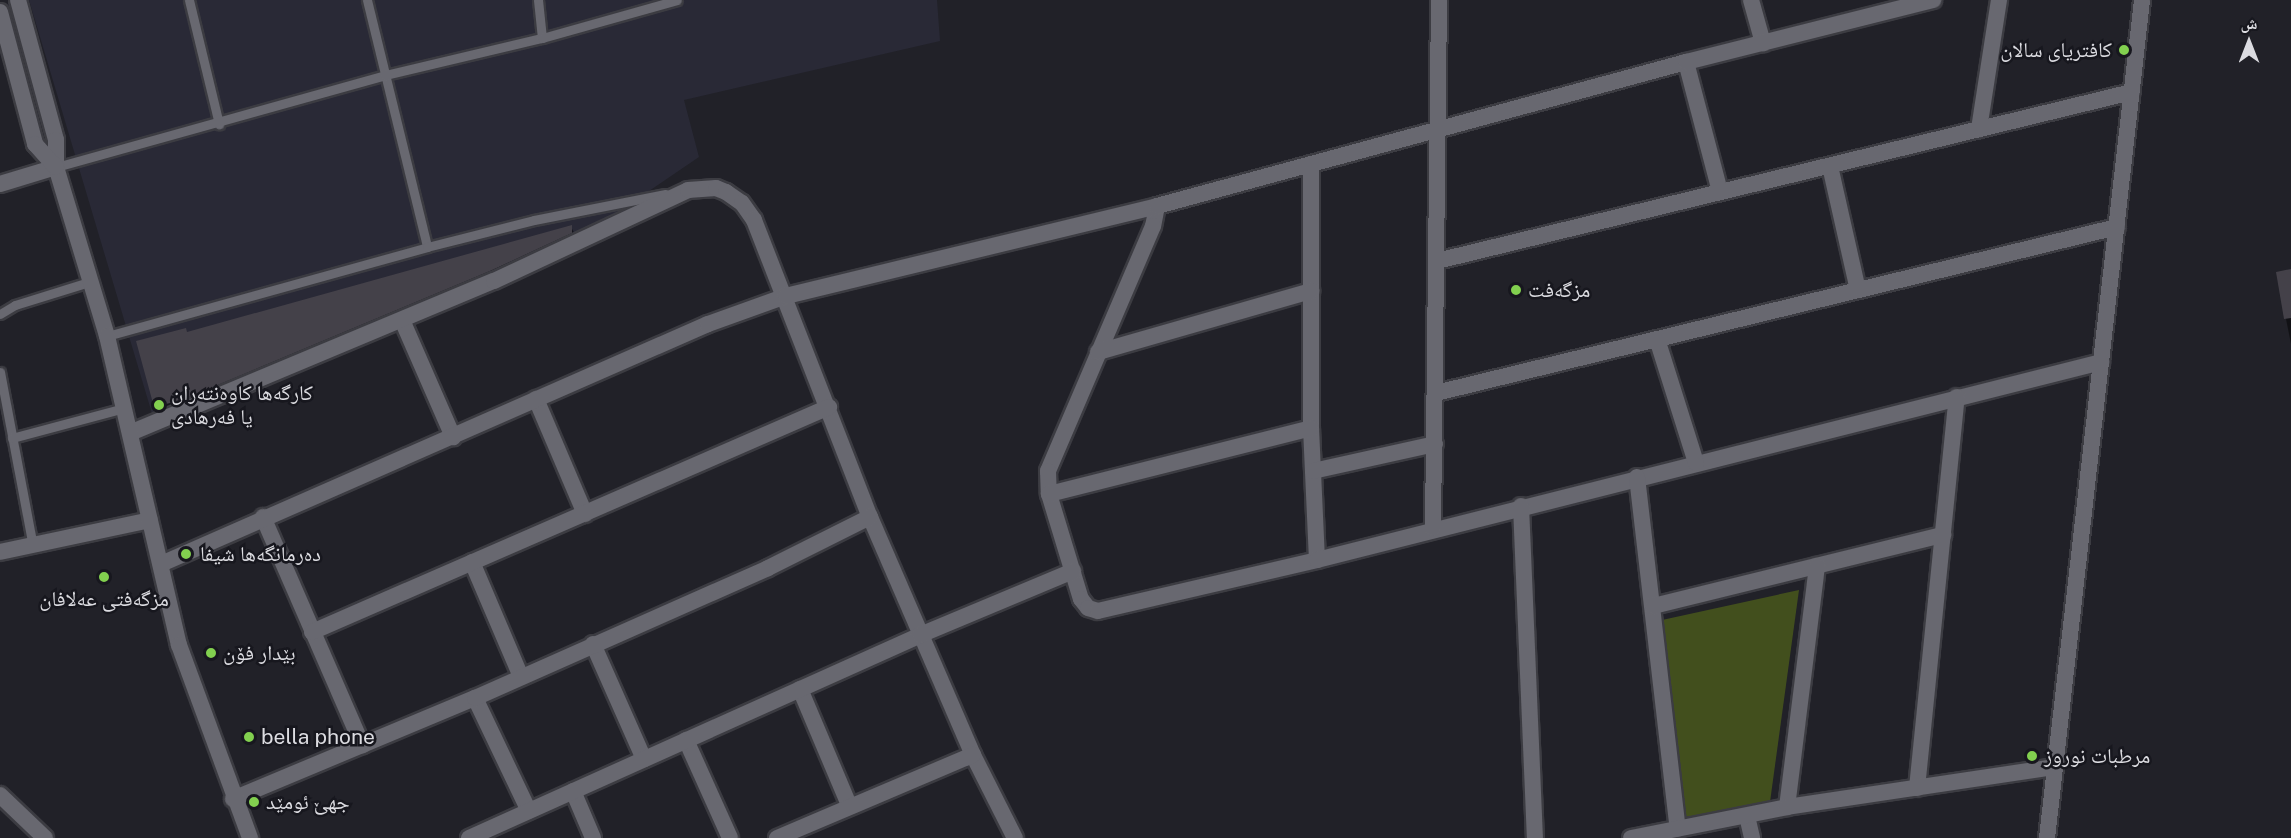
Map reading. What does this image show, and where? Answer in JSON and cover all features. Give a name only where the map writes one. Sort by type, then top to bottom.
[{"type":"street","points":[[18,0],[56,140],[56,167],[107,336],[179,645],[233,799],[250,838]]},
{"type":"street","points":[[1433,528],[1439,0]]},
{"type":"street","points":[[1751,0],[1763,43]]},
{"type":"street","points":[[160,564],[708,324],[786,296],[1157,206],[1439,132],[1686,62],[1934,0]]},
{"type":"street","points":[[1979,129],[1999,0]]},
{"type":"street","points":[[2047,838],[2142,0]]},
{"type":"street","points":[[0,12],[35,144],[56,167]]},
{"type":"street","points":[[1686,62],[1720,192]]},
{"type":"street","points":[[1437,261],[2132,92]]},
{"type":"street","points":[[1311,164],[1311,428],[1317,560]]},
{"type":"street","points":[[1830,166],[1858,290]]},
{"type":"street","points":[[0,184],[56,167]]},
{"type":"street","points":[[130,433],[402,320],[589,239],[688,190],[716,188],[742,203],[754,220],[786,296],[870,517],[973,755],[1015,838]]},
{"type":"street","points":[[1157,206],[1153,226],[1051,459],[1049,494],[1081,599],[1088,608],[1098,611],[1317,560],[1433,528],[2101,362]]},
{"type":"street","points":[[1436,393],[2116,227]]},
{"type":"street","points":[[1098,352],[1311,291]]},
{"type":"street","points":[[402,320],[453,437]]},
{"type":"street","points":[[1657,339],[1696,463]]},
{"type":"street","points":[[1917,788],[1957,398]]},
{"type":"street","points":[[536,399],[585,514]]},
{"type":"street","points":[[312,632],[829,407]]},
{"type":"street","points":[[1049,494],[1311,428]]},
{"type":"street","points":[[1313,471],[1435,444]]},
{"type":"street","points":[[1636,477],[1678,829]]},
{"type":"street","points":[[1521,506],[1535,838]]},
{"type":"street","points":[[263,517],[362,745]]},
{"type":"street","points":[[233,799],[475,698],[768,568],[870,517]]},
{"type":"street","points":[[0,552],[32,542],[150,520]]},
{"type":"street","points":[[1653,606],[1943,535]]},
{"type":"street","points":[[472,562],[521,677]]},
{"type":"street","points":[[1787,807],[1817,566]]},
{"type":"street","points":[[469,838],[920,635],[1073,571]]},
{"type":"street","points":[[593,644],[644,759]]},
{"type":"street","points":[[801,689],[849,805]]},
{"type":"street","points":[[475,698],[529,811]]},
{"type":"street","points":[[686,740],[730,838]]},
{"type":"street","points":[[777,838],[849,805],[973,755]]},
{"type":"street","points":[[1630,838],[1787,807],[2054,767]]},
{"type":"street","points":[[573,791],[593,838]]},
{"type":"street","points":[[0,795],[45,838]]},
{"type":"street","points":[[1746,816],[1752,838]]},
{"type":"lane","points":[[189,0],[219,124]]},
{"type":"lane","points":[[367,0],[427,247]]},
{"type":"lane","points":[[538,0],[542,38]]},
{"type":"lane","points":[[56,167],[219,124],[385,75],[542,38],[677,0]]},
{"type":"lane","points":[[107,336],[427,247],[534,220],[688,190]]},
{"type":"lane","points":[[0,314],[15,305],[89,282]]},
{"type":"lane","points":[[0,372],[32,542]]},
{"type":"lane","points":[[12,438],[124,408]]},
{"type":"shaded area","points":[[29,0],[937,0],[940,41],[684,100],[699,157],[580,238],[153,417]]},
{"type":"green space","points":[[1799,590],[1770,802],[1686,817],[1662,620]]},
{"type":"building","points":[[572,225],[572,233],[490,271],[182,400],[154,407],[136,341],[186,328],[187,332]]},
{"type":"building","points":[[2291,269],[2291,318],[2284,319],[2276,272]]},
{"type":"place","name":"کافتریای سالان","points":[[2124,50]]},
{"type":"place","name":"مزگەفت","points":[[1516,290]]},
{"type":"place","name":"کارگەھا کاوەنتەران یا فەرهادی","points":[[159,405]]},
{"type":"place","name":"دەرمانگەھا شیفا","points":[[186,554]]},
{"type":"place","name":"مزگەفتی عەلافان","points":[[104,577]]},
{"type":"place","name":"بێدار فۆن","points":[[211,653]]},
{"type":"place","name":"bella phone","points":[[249,737]]},
{"type":"place","name":"مرطبات نوروز","points":[[2032,756]]},
{"type":"place","name":"جھێ ئومێد","points":[[254,802]]}]
